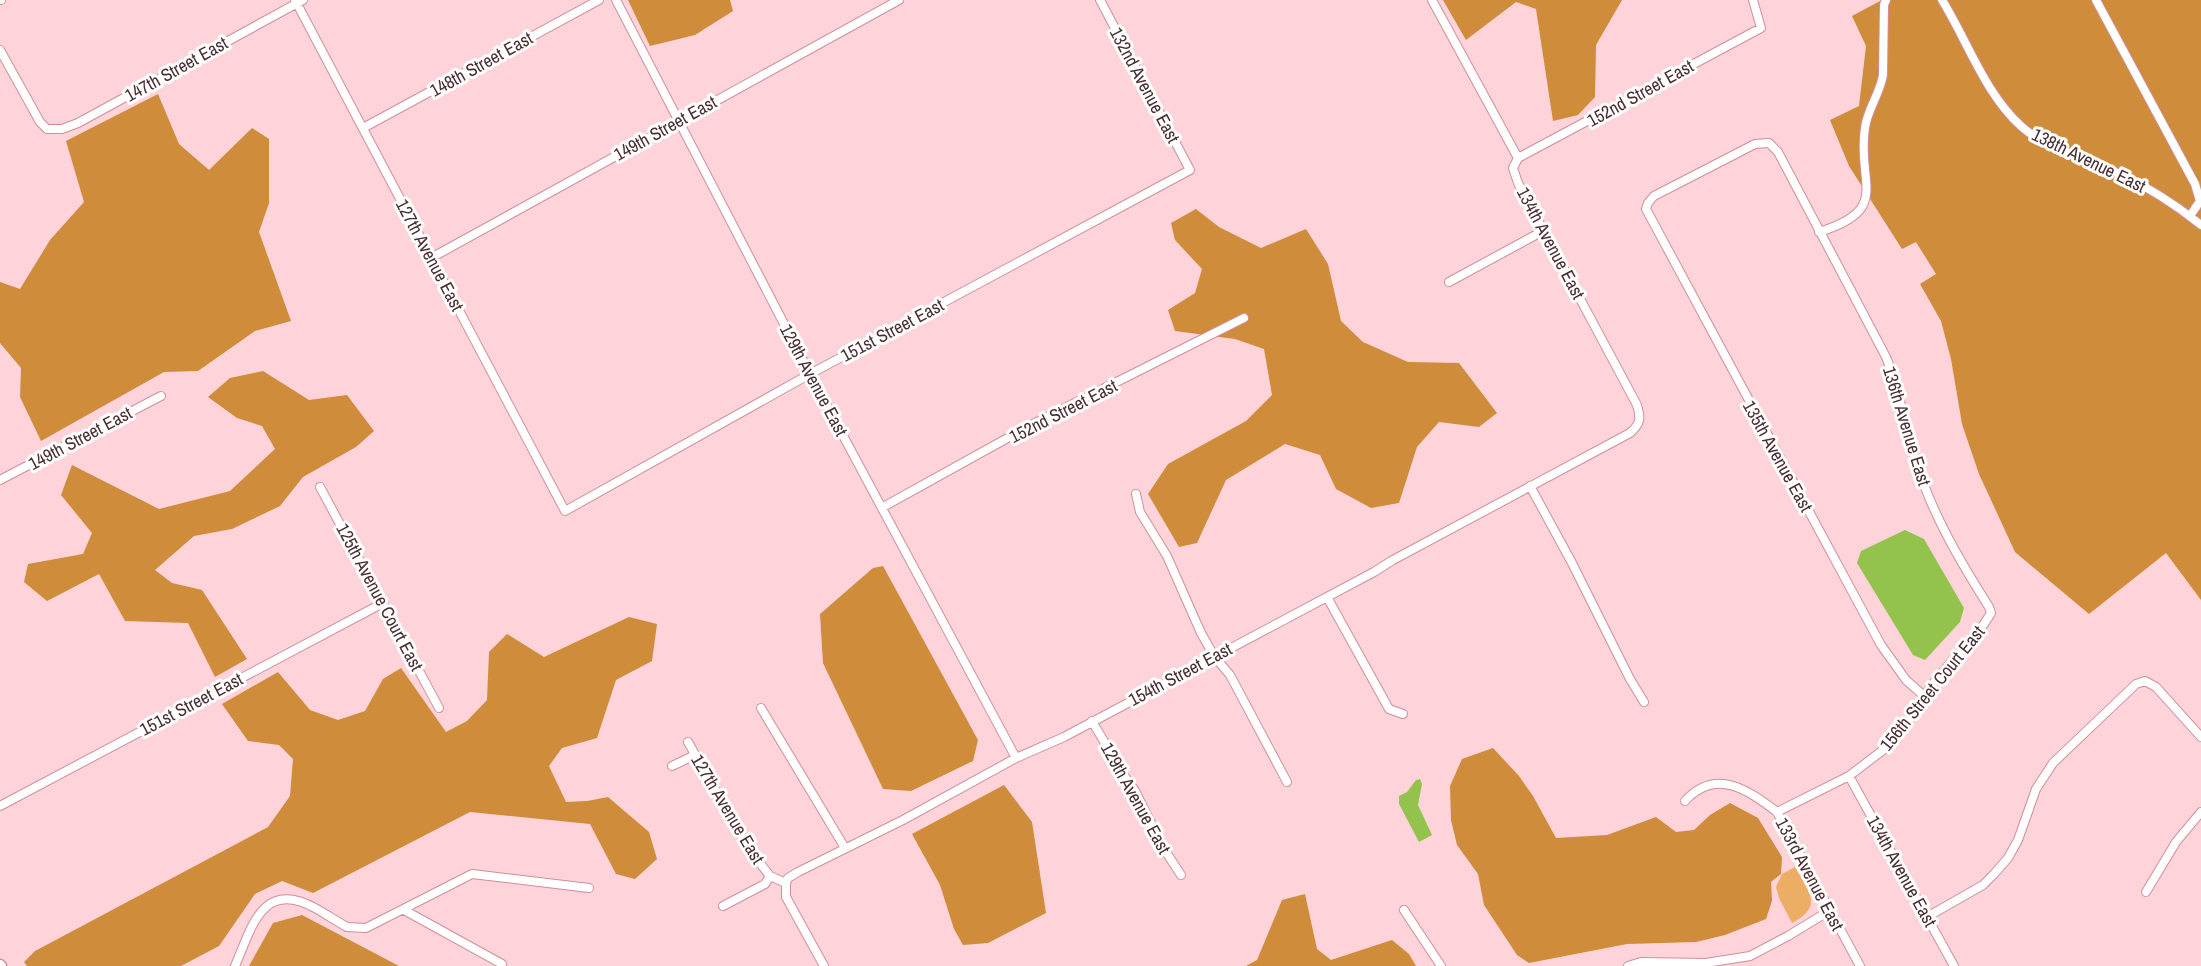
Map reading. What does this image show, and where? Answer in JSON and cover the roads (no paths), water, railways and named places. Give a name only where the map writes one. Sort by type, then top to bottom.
[{"type":"street","name":"148th Street East","points":[[363,128],[599,0]]},
{"type":"street","name":"129th Avenue East","points":[[615,0],[810,374],[1016,758]]},
{"type":"street","name":"149th Street East","points":[[432,258],[900,0]]},
{"type":"street","name":"132nd Avenue East","points":[[1100,0],[1190,170]]},
{"type":"street","name":"134th Avenue East","points":[[1432,0],[1518,158],[1514,163],[1513,173],[1630,391],[1639,413],[1639,425]]},
{"type":"street","name":"152nd Street East","points":[[1518,158],[1761,28],[1753,0]]},
{"type":"street","points":[[1819,232],[1840,225],[1862,207],[1866,199],[1868,188],[1865,127],[1883,75],[1886,0]]},
{"type":"street","name":"138th Avenue East","points":[[1942,0],[2000,103],[2021,126],[2058,148],[2122,175],[2158,194],[2201,225]]},
{"type":"street","points":[[2096,0],[2195,184],[2200,201],[2190,216]]},
{"type":"street","name":"127th Avenue East","points":[[298,1],[565,511]]},
{"type":"street","name":"147th Street East","points":[[0,50],[40,122],[47,129],[62,129],[78,123],[298,1]]},
{"type":"street","name":"135th Avenue East","points":[[1770,144],[1766,142],[1755,144],[1654,196],[1646,207],[1653,226],[1881,645],[1906,680],[1924,696]]},
{"type":"street","name":"136th Avenue East","points":[[1770,144],[1778,152],[1886,357],[1898,388],[1926,490],[1948,538],[1991,613]]},
{"type":"street","name":"151st Street East","points":[[565,511],[810,374],[1190,170]]},
{"type":"street","points":[[1449,282],[1543,231]]},
{"type":"street","name":"152nd Street East","points":[[883,507],[1033,424],[1244,318]]},
{"type":"street","name":"149th Street East","points":[[0,480],[160,396]]},
{"type":"street","name":"154th Street East","points":[[786,884],[788,878],[798,872],[903,820],[1016,758],[1055,741],[1326,597],[1630,432],[1639,425]]},
{"type":"street","points":[[1530,486],[1644,702]]},
{"type":"street","name":"125th Avenue Court East","points":[[320,487],[440,708]]},
{"type":"street","points":[[1136,494],[1140,512],[1167,556],[1201,633],[1214,656],[1230,675],[1287,782]]},
{"type":"street","points":[[1326,597],[1389,709],[1403,714]]},
{"type":"street","name":"151st Street East","points":[[0,806],[382,603]]},
{"type":"street","name":"156th Street Court East","points":[[1777,812],[1849,776],[1874,759],[1896,738],[1924,696],[1991,613]]},
{"type":"street","points":[[1927,917],[1983,885],[1994,874],[2008,858],[2018,840],[2036,789],[2053,763],[2136,684],[2145,681],[2156,687],[2201,737]]},
{"type":"street","points":[[761,708],[845,848]]},
{"type":"street","name":"129th Avenue East","points":[[1092,721],[1135,791],[1164,849],[1180,875]]},
{"type":"street","name":"127th Avenue East","points":[[688,742],[748,848],[770,876]]},
{"type":"street","points":[[672,766],[695,755]]},
{"type":"street","name":"134th Avenue East","points":[[1849,776],[1954,966]]},
{"type":"street","name":"133rd Avenue East","points":[[1685,801],[1693,791],[1704,786],[1735,785],[1756,796],[1777,812],[1860,966]]},
{"type":"street","points":[[2146,892],[2176,842],[2201,812]]},
{"type":"street","points":[[235,966],[257,917],[266,905],[280,898],[300,901],[347,927],[355,929],[366,928],[472,874],[589,888]]},
{"type":"street","points":[[723,906],[765,884],[770,876],[786,884],[786,897],[824,966]]},
{"type":"street","points":[[404,910],[502,964]]},
{"type":"street","points":[[1404,910],[1441,966]]},
{"type":"street","points":[[1628,966],[1641,962],[1706,963],[1750,956],[1829,911]]}]
